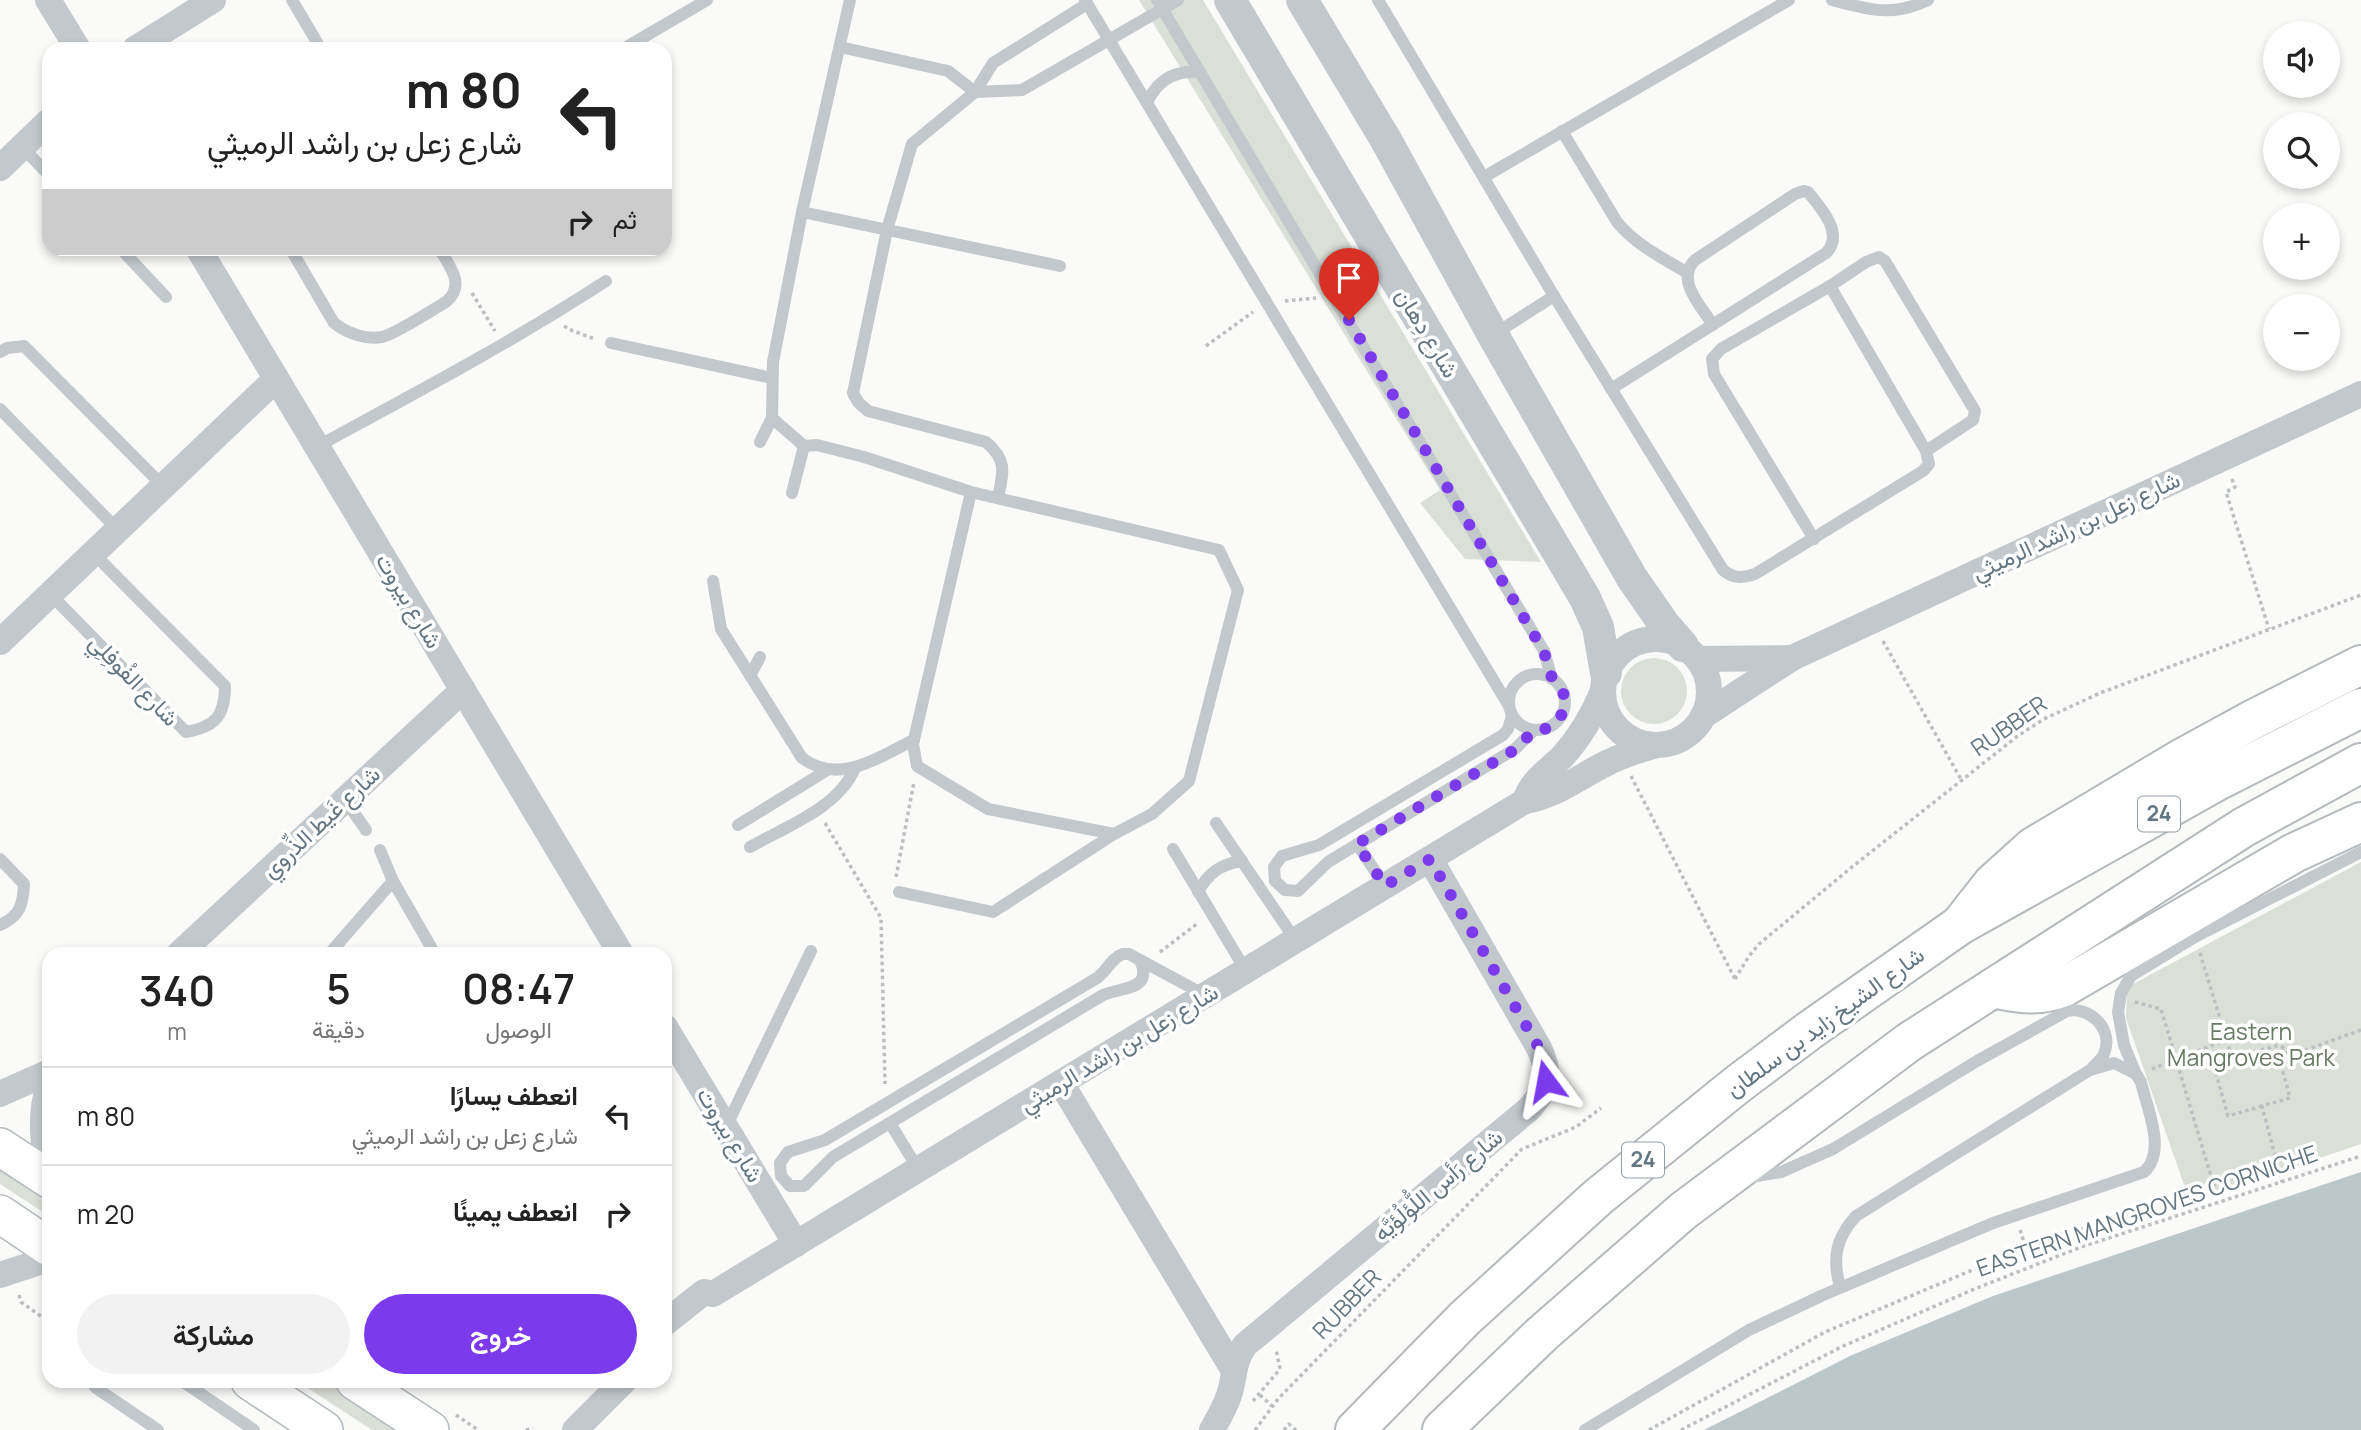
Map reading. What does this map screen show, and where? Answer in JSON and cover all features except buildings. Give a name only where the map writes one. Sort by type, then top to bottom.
[{"type":"main road","points":[[1960,925],[1993,883],[2033,847],[2179,760],[2361,665]]},
{"type":"main road","name":"شارع الشيخ زايد بن سلطان","points":[[1355,1430],[1484,1301],[1550,1240],[1647,1156],[1810,1030],[1960,925],[2219,780],[2361,708]]},
{"type":"main road","name":"24","points":[[1442,1430],[1612,1271],[1728,1176],[1909,1042],[2244,827],[2361,763]]},
{"type":"main road","points":[[1993,988],[2029,995],[2048,993],[2064,987],[2294,853],[2361,822]]},
{"type":"main road","points":[[0,1147],[42,1174]]},
{"type":"main road","points":[[0,1214],[42,1242]]},
{"type":"main road","points":[[261,1388],[324,1430]]},
{"type":"main road","points":[[366,1388],[430,1430]]},
{"type":"street","points":[[48,0],[74,42]]},
{"type":"street","points":[[150,42],[165,35],[213,0]]},
{"type":"street","name":"شارع دِهان","points":[[1230,0],[1585,598],[1598,627],[1605,682]]},
{"type":"street","points":[[1302,0],[1386,140],[1493,335],[1632,578],[1705,672],[1709,687],[1708,702],[1695,728],[1684,737],[1657,745],[1640,743],[1625,735],[1613,723],[1605,708],[1605,682],[1616,657],[1630,645],[1647,639],[1666,640],[1690,653]]},
{"type":"street","points":[[0,168],[42,128]]},
{"type":"street","name":"شارع بيروت","points":[[203,256],[617,947]]},
{"type":"street","points":[[0,642],[276,379]]},
{"type":"street","name":"شارع زعل بن راشد الرميثي","points":[[1703,716],[1792,658],[2361,394]]},
{"type":"street","name":"شارع زعل بن راشد الرميثي","points":[[1690,653],[1792,658]]},
{"type":"street","name":"شارع زعل بن راشد الرميثي","points":[[1524,801],[1538,778],[1562,757],[1586,726],[1605,682]]},
{"type":"street","name":"شارع غَيط الذِّروي","points":[[187,947],[463,690]]},
{"type":"street","name":"شارع زعل بن راشد الرميثي","points":[[672,1317],[704,1292],[713,1294],[1524,801],[1558,792],[1589,772],[1621,757],[1657,745]]},
{"type":"street","name":"شارع رَأس اللُّؤلُؤيَّه","points":[[1212,1430],[1232,1387],[1233,1369],[1245,1345],[1529,1109],[1541,1095],[1546,1081],[1546,1064],[1539,1048],[1430,859]]},
{"type":"street","name":"شارع بيروت","points":[[672,1039],[796,1244]]},
{"type":"street","points":[[0,1094],[42,1075]]},
{"type":"street","points":[[1060,1083],[1233,1369]]},
{"type":"street","points":[[42,1111],[42,1139]]},
{"type":"street","points":[[9,1284],[42,1263]]},
{"type":"street","name":"شارع زعل بن راشد الرميثي","points":[[672,1338],[713,1305],[713,1294]]},
{"type":"street","points":[[545,1429],[595,1388]]},
{"type":"street","points":[[575,1430],[617,1388]]},
{"type":"lane","points":[[292,0],[317,42]]},
{"type":"lane","points":[[635,42],[707,0]]},
{"type":"lane","points":[[760,442],[772,418],[772,378],[802,212],[850,0]]},
{"type":"lane","points":[[840,47],[948,71],[975,92],[1022,90],[1108,39],[1160,4],[1178,0]]},
{"type":"lane","points":[[1378,0],[1554,296],[1723,570],[1731,576],[1742,578],[1755,574],[1923,471],[1929,464],[1926,452],[1830,286]]},
{"type":"lane","points":[[1484,177],[1789,0]]},
{"type":"lane","points":[[1832,0],[1889,12],[1911,8],[1928,0]]},
{"type":"lane","points":[[998,498],[1003,472],[998,453],[986,442],[868,411],[853,393],[887,230],[912,144],[975,92],[993,63],[1086,2],[1510,711],[1526,728],[1534,730],[1545,729],[1561,716],[1564,695],[1552,678],[1544,652],[1160,4]]},
{"type":"lane","points":[[1147,103],[1158,84],[1167,77],[1178,73],[1200,72]]},
{"type":"lane","points":[[1562,131],[1617,222],[1636,242],[1686,272],[1689,287],[1713,325]]},
{"type":"lane","points":[[22,147],[42,168]]},
{"type":"lane","points":[[1611,389],[1826,253],[1834,242],[1832,229],[1808,192],[1800,192],[1695,260],[1686,272]]},
{"type":"lane","points":[[802,212],[1060,266]]},
{"type":"lane","points":[[128,256],[166,296]]},
{"type":"lane","points":[[295,256],[334,323],[364,337],[383,337],[453,296],[457,286],[456,277],[444,256]]},
{"type":"lane","points":[[1814,539],[1714,374],[1712,359],[1721,349],[1866,262],[1879,257],[1885,261],[1973,406],[1973,419],[1926,452]]},
{"type":"lane","points":[[316,447],[504,345],[606,281]]},
{"type":"lane","points":[[1493,335],[1554,296]]},
{"type":"lane","points":[[611,344],[772,378]]},
{"type":"lane","points":[[0,352],[24,346],[163,486]]},
{"type":"lane","points":[[0,409],[118,530]]},
{"type":"lane","points":[[772,418],[804,446],[817,445],[864,457],[971,492],[1219,550],[1238,590],[1189,781],[1153,816],[1114,834],[993,912],[899,892]]},
{"type":"lane","points":[[792,493],[804,446]]},
{"type":"lane","points":[[971,492],[914,740],[913,754],[917,766],[988,809],[1114,834]]},
{"type":"lane","name":"شارع الفُوفِلِي","points":[[50,594],[186,732],[201,729],[216,719],[225,705],[225,686],[93,553]]},
{"type":"lane","points":[[713,581],[721,629],[802,758],[818,767],[855,768],[914,740]]},
{"type":"lane","points":[[750,676],[760,657]]},
{"type":"lane","points":[[1534,730],[1516,749],[1328,862],[1298,891],[1285,890],[1275,881],[1274,867],[1282,856],[1319,845],[1503,735],[1508,729],[1509,695],[1514,686],[1531,675],[1542,674],[1552,678]]},
{"type":"lane","points":[[750,847],[838,796],[851,779],[855,768]]},
{"type":"lane","points":[[738,825],[829,769]]},
{"type":"lane","points":[[1189,781],[1197,793]]},
{"type":"lane","points":[[345,800],[366,830]]},
{"type":"lane","points":[[1216,823],[1296,940]]},
{"type":"lane","points":[[1357,844],[1385,886]]},
{"type":"lane","points":[[1173,849],[1246,971]]},
{"type":"lane","points":[[380,850],[393,881],[431,947]]},
{"type":"lane","points":[[1585,1430],[1749,1330],[1840,1287],[1993,1223],[2144,1172],[2153,1160],[2156,1145],[2141,1082],[2121,1034],[2119,998],[2125,984],[2139,970],[2194,937],[2361,852]]},
{"type":"lane","points":[[0,859],[24,884],[23,903],[15,915],[0,925]]},
{"type":"lane","points":[[1198,891],[1211,873],[1221,867],[1242,862]]},
{"type":"lane","points":[[335,947],[393,881]]},
{"type":"lane","points":[[726,1128],[811,951]]},
{"type":"lane","points":[[1143,962],[1143,973],[1138,984],[1132,988],[1103,995],[833,1157],[804,1186],[790,1186],[781,1176],[780,1163],[788,1152],[825,1140],[1097,978],[1116,956],[1129,954],[1206,995]]},
{"type":"lane","points":[[1728,1176],[1751,1177],[1781,1172],[1805,1163],[2067,1011],[2084,1012],[2093,1016],[2105,1032],[2105,1052],[2090,1070]]},
{"type":"lane","points":[[1840,1287],[1835,1262],[1836,1247],[1841,1235],[1856,1216],[2090,1070],[2114,1063],[2136,1074]]},
{"type":"lane","points":[[890,1123],[918,1169]]},
{"type":"lane","points":[[96,1388],[158,1430]]},
{"type":"lane","points":[[193,1388],[254,1430]]},
{"type":"path","points":[[456,277],[472,293],[504,345]]},
{"type":"path","points":[[550,318],[573,331],[611,344]]},
{"type":"path","points":[[2222,458],[2235,486],[2226,492],[2269,629]]},
{"type":"path","name":"RUBBER","points":[[1621,757],[1735,979],[1759,944],[2019,735],[2044,719],[2100,693],[2361,595]]},
{"type":"path","points":[[1872,621],[1962,781]]},
{"type":"path","points":[[899,892],[895,875],[917,766]]},
{"type":"path","points":[[817,810],[881,918],[886,1103]]},
{"type":"path","points":[[1143,962],[1211,913]]},
{"type":"path","points":[[2194,937],[2232,1058]]},
{"type":"path","points":[[2119,998],[2161,1009],[2214,1184]]},
{"type":"path","points":[[2136,1074],[2262,1026],[2274,1033],[2288,1054],[2295,1054],[2361,1030]]},
{"type":"path","points":[[2276,1046],[2290,1098],[2262,1107],[2228,1116],[2213,1063],[2276,1046]]},
{"type":"path","points":[[2262,1107],[2282,1182]]},
{"type":"path","name":"RUBBER","points":[[1255,1430],[1278,1399],[1522,1149],[1576,1126],[1601,1108]]},
{"type":"path","name":"EASTERN MANGROVES CORNICHE","points":[[1681,1430],[1841,1347],[1972,1290],[2081,1247],[2361,1156]]},
{"type":"path","points":[[1649,1430],[1825,1332],[2020,1250],[2277,1163]]},
{"type":"path","points":[[9,1284],[21,1302],[42,1317]]},
{"type":"path","points":[[1252,1402],[1280,1369],[1271,1323]]},
{"type":"path","points":[[1284,1430],[1289,1424],[1296,1430]]},
{"type":"path","points":[[526,1430],[545,1429]]},
{"type":"green space","points":[[1139,0],[1203,0],[1541,562],[1465,559],[1420,503],[1440,490]]},
{"type":"green space","points":[[1660,658],[1678,667],[1685,678],[1685,704],[1678,715],[1667,722],[1648,724],[1630,715],[1623,704],[1621,685],[1630,667],[1641,660]]},
{"type":"green space","name":"Eastern Mangroves Park","points":[[2361,862],[2361,1144],[2190,1202],[2126,1018],[2127,992],[2133,984]]},
{"type":"green space","points":[[0,1158],[42,1185],[42,1211],[0,1184]]},
{"type":"green space","points":[[308,1388],[344,1388],[407,1430],[372,1430]]},
{"type":"shaded area","points":[[2361,1172],[2361,1430],[1704,1430],[1852,1355],[1993,1296]]},
{"type":"route","points":[[1349,320],[1544,652],[1552,678],[1564,695],[1561,716],[1554,724],[1545,729],[1534,730],[1516,749],[1357,844],[1385,886],[1430,859],[1539,1048],[1546,1064],[1546,1081]]}]
